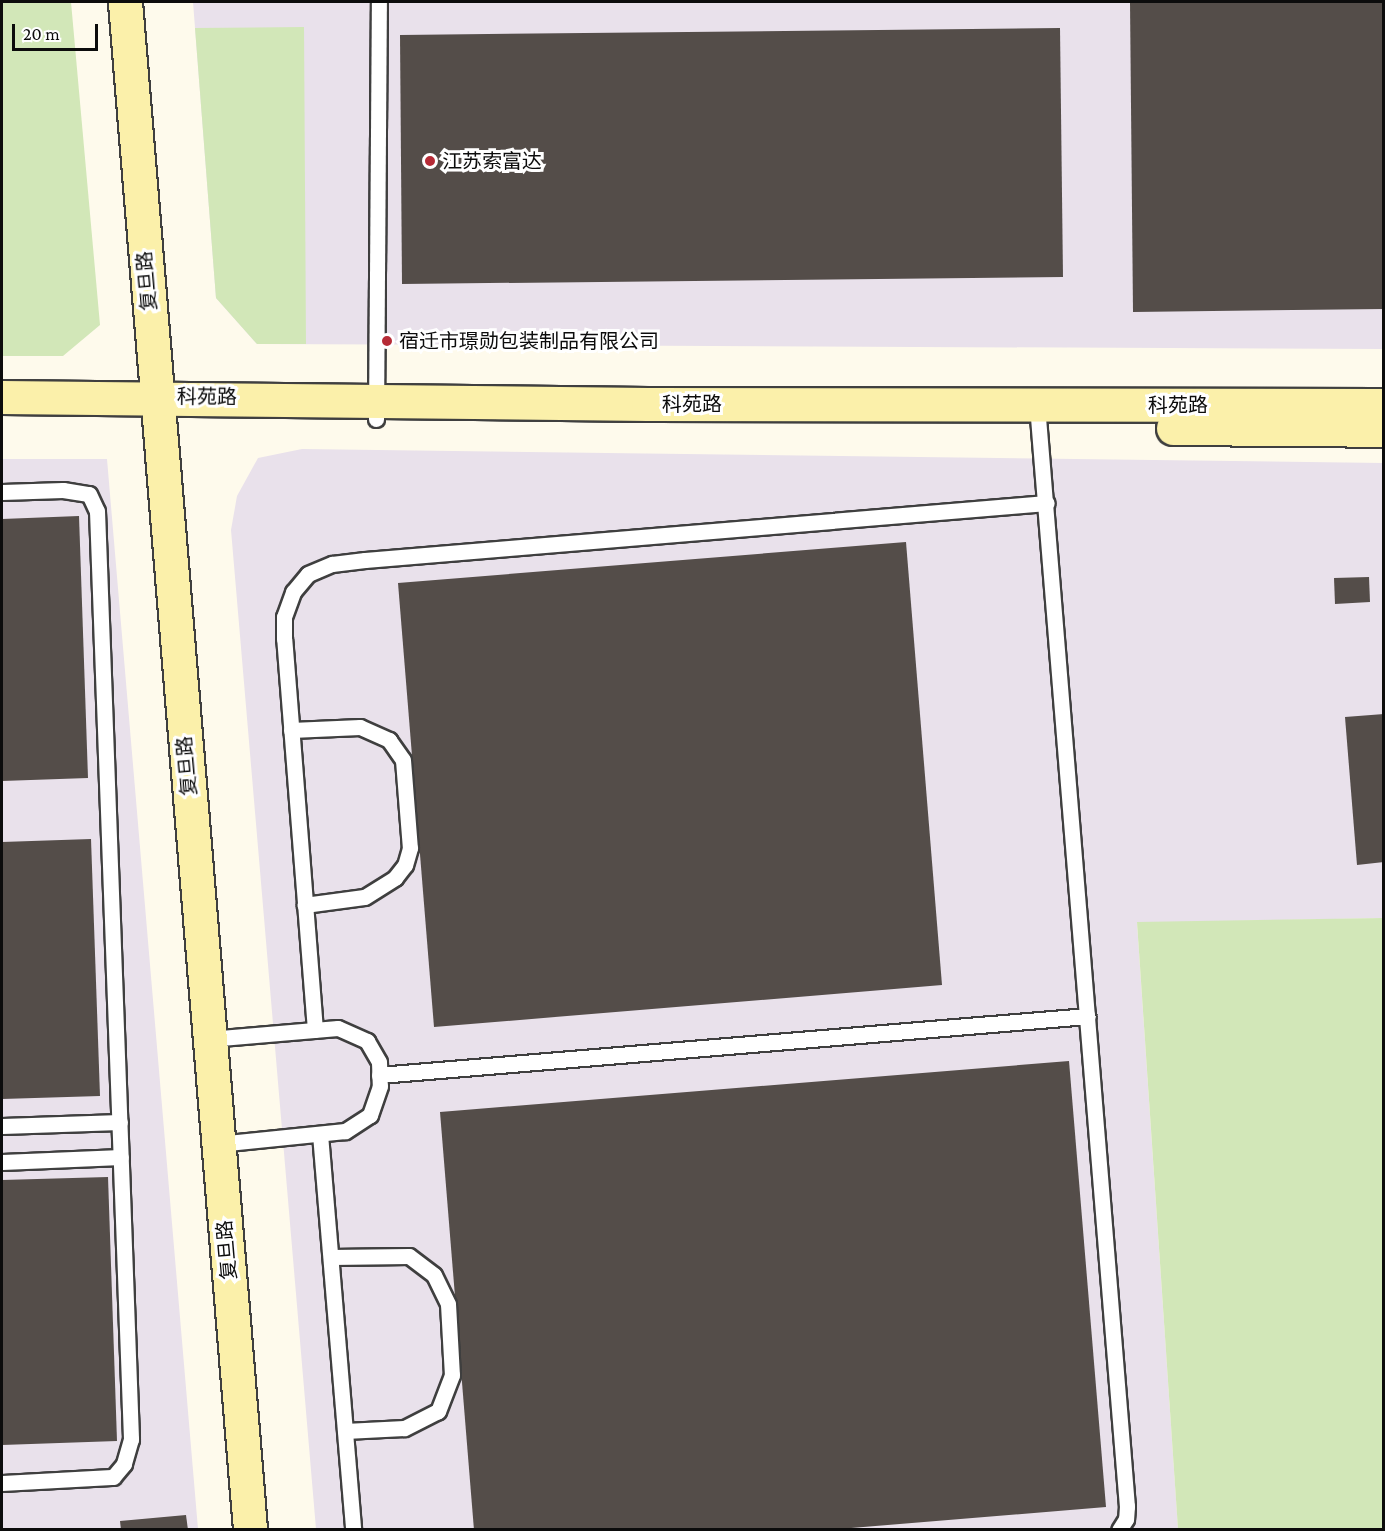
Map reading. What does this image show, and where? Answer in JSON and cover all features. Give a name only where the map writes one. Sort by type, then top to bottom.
[{"type":"street","name":"复旦路","points":[[125,2],[250,1530]]},
{"type":"street","name":"科苑路","points":[[2,398],[157,407],[1039,416],[1383,430]]},
{"type":"street","name":"科苑路","points":[[1039,416],[1383,405]]},
{"type":"street","name":"科苑路","points":[[2,417],[157,407]]},
{"type":"lane","points":[[376,410],[380,2]]},
{"type":"lane","points":[[1039,416],[1127,1506],[1126,1519],[1119,1530]]},
{"type":"lane","points":[[2,492],[63,490],[89,494],[97,511],[131,1439],[124,1464],[113,1477],[2,1482]]},
{"type":"lane","points":[[315,1030],[284,617],[292,592],[308,574],[332,564],[1047,503]]},
{"type":"lane","points":[[291,729],[360,727],[375,732],[398,749],[404,771],[410,848],[405,865],[395,878],[364,897],[305,905]]},
{"type":"lane","points":[[379,1075],[1088,1016]]},
{"type":"lane","points":[[209,1039],[338,1028],[367,1041],[379,1062],[379,1075],[370,1115],[345,1131],[218,1144]]},
{"type":"lane","points":[[2,1126],[120,1122]]},
{"type":"lane","points":[[320,1134],[353,1530]]},
{"type":"lane","points":[[2,1162],[121,1157]]},
{"type":"lane","points":[[331,1257],[409,1256],[434,1275],[448,1304],[453,1375],[438,1411],[404,1428],[345,1431]]},
{"type":"shaded area","points":[[193,2],[1383,2],[1383,349],[257,344],[216,298]]},
{"type":"shaded area","points":[[302,449],[1383,463],[1383,918],[1137,923],[1178,1529],[316,1529],[231,530],[237,496],[258,458]]},
{"type":"shaded area","points":[[2,459],[107,459],[198,1529],[2,1529]]},
{"type":"green space","points":[[2,2],[71,2],[100,325],[63,356],[2,356]]},
{"type":"green space","points":[[304,27],[306,344],[257,344],[216,298],[195,28]]},
{"type":"green space","points":[[1383,918],[1383,1529],[1178,1529],[1137,922]]},
{"type":"building","points":[[1130,2],[1384,2],[1384,309],[1133,312]]},
{"type":"building","points":[[1060,28],[1063,277],[402,284],[400,35]]},
{"type":"building","points":[[79,516],[88,778],[2,781],[2,519]]},
{"type":"building","points":[[906,542],[942,985],[434,1027],[398,583]]},
{"type":"building","points":[[1369,577],[1370,602],[1335,604],[1334,578]]},
{"type":"building","points":[[1384,714],[1384,862],[1357,865],[1345,717]]},
{"type":"building","points":[[91,839],[100,1096],[2,1099],[2,842]]},
{"type":"building","points":[[1069,1061],[1106,1507],[827,1530],[474,1530],[440,1112]]},
{"type":"building","points":[[108,1177],[117,1441],[2,1445],[2,1180]]},
{"type":"building","points":[[186,1515],[188,1530],[121,1530],[120,1521]]},
{"type":"place","name":"江苏索富达","points":[[430,161]]},
{"type":"place","name":"宿迁市璟勋包装制品有限公司","points":[[387,341]]}]
